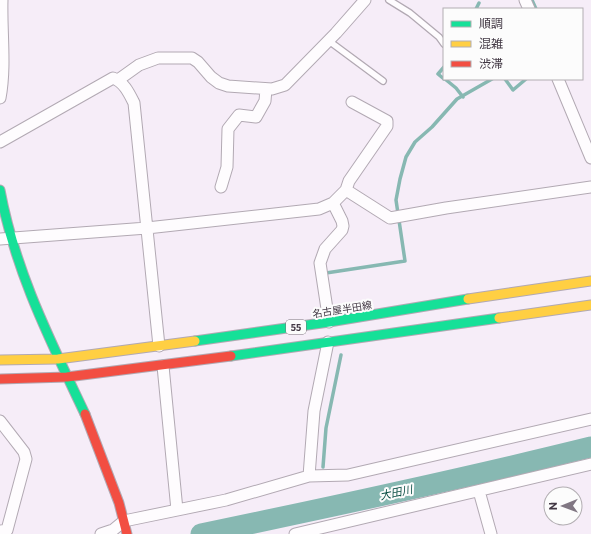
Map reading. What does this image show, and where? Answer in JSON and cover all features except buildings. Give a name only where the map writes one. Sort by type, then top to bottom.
[{"type":"main road","points":[[0,190],[5,239],[31,300],[58,359],[68,377],[104,462],[127,534]]},
{"type":"main road","name":"名古屋半田線","points":[[0,360],[58,359],[159,346],[329,322],[446,302],[591,281]]},
{"type":"main road","name":"55","points":[[0,379],[68,377],[163,366],[591,305]]},
{"type":"street","points":[[0,98],[3,80],[1,37],[2,0]]},
{"type":"street","points":[[118,80],[139,65],[158,58],[192,58],[198,62],[211,77],[219,83],[228,86],[266,89],[285,85],[329,41],[365,0]]},
{"type":"street","points":[[0,142],[113,78],[118,80],[129,91],[134,103],[159,346]]},
{"type":"street","points":[[558,80],[591,158]]},
{"type":"street","points":[[221,187],[227,167],[228,129],[239,115],[256,117],[265,101],[266,89]]},
{"type":"street","points":[[5,239],[147,228],[319,209],[333,204],[346,190],[349,181],[387,126],[387,121],[382,117],[352,102]]},
{"type":"street","points":[[346,190],[390,218],[446,208],[591,187]]},
{"type":"street","points":[[329,322],[320,263],[325,249],[342,230],[343,226],[333,204]]},
{"type":"street","points":[[308,476],[314,411],[328,342]]},
{"type":"street","points":[[163,366],[177,510]]},
{"type":"street","points":[[101,534],[113,530],[124,521],[226,500],[308,476],[348,475],[591,419]]},
{"type":"street","points":[[0,421],[24,452],[26,459],[7,530],[0,531]]},
{"type":"street","points":[[295,534],[309,533],[346,521],[445,497],[479,491],[534,476],[591,464]]},
{"type":"street","points":[[479,491],[491,534]]},
{"type":"lane","points":[[389,0],[410,13],[439,37],[443,43]]},
{"type":"lane","points":[[329,41],[383,81]]},
{"type":"waterway","points":[[532,0],[536,8]]},
{"type":"waterway","points":[[476,8],[479,3]]},
{"type":"waterway","points":[[443,68],[438,74],[443,78]]},
{"type":"waterway","points":[[446,80],[456,88],[463,97]]},
{"type":"waterway","points":[[326,273],[405,261],[396,200],[406,157],[415,142],[432,127],[457,99],[490,80]]},
{"type":"waterway","points":[[506,80],[513,90],[525,80]]},
{"type":"waterway","points":[[323,467],[326,428],[341,355]]},
{"type":"waterway","name":"大田川","points":[[201,534],[299,514],[591,447]]},
{"type":"traffic: fast","points":[[0,190],[7,220],[24,277],[47,332],[85,414]]},
{"type":"traffic: fast","points":[[195,341],[329,322],[468,299]]},
{"type":"traffic: fast","points":[[231,356],[499,318]]},
{"type":"traffic: slow","points":[[468,299],[591,281]]},
{"type":"traffic: slow","points":[[499,318],[591,305]]},
{"type":"traffic: slow","points":[[0,360],[58,359],[195,341]]},
{"type":"traffic: jam","points":[[0,379],[67,377],[231,356]]},
{"type":"traffic: jam","points":[[85,414],[119,503],[127,534]]}]
